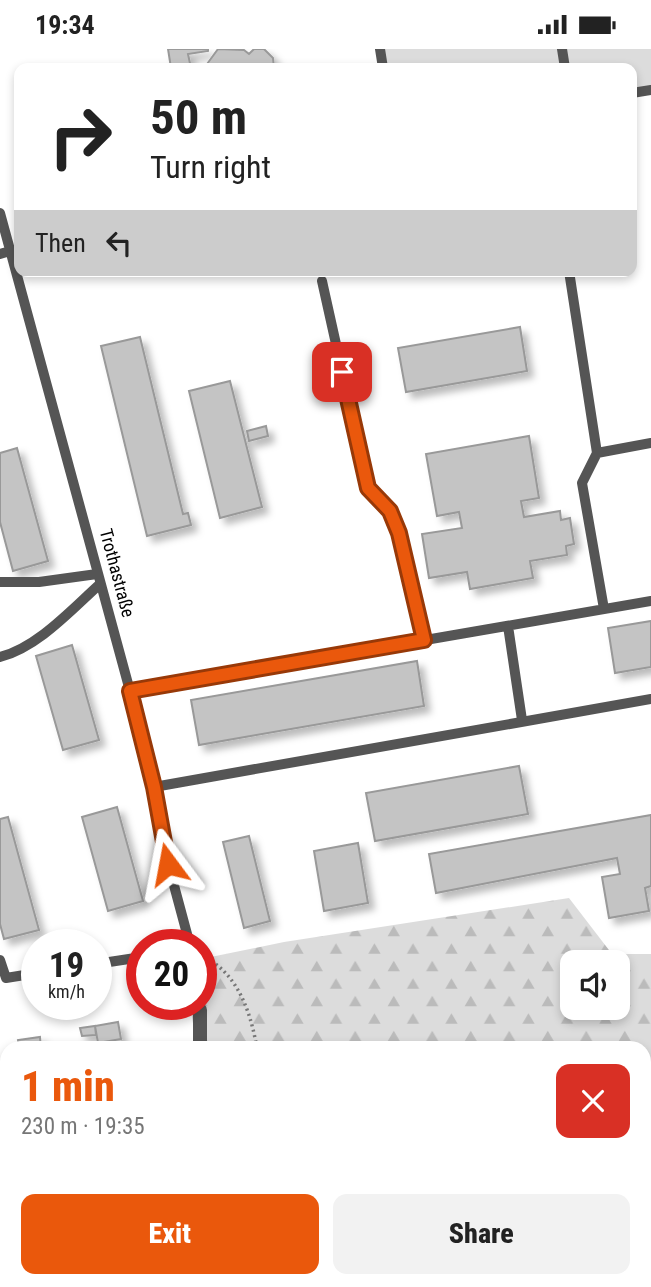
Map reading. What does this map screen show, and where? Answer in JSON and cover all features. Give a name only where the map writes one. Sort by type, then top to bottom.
[{"type":"street","points":[[200,1020],[200,1041]]},
{"type":"lane","name":"Trothastraße","points":[[0,213],[5,252]]},
{"type":"lane","name":"Trothastraße","points":[[20,277],[130,691],[154,787],[161,837],[186,929]]},
{"type":"lane","points":[[570,277],[597,453],[582,483],[604,609]]},
{"type":"lane","points":[[322,281],[368,488],[390,511],[399,533],[424,640]]},
{"type":"lane","points":[[597,453],[651,443]]},
{"type":"lane","points":[[0,582],[98,579]]},
{"type":"lane","points":[[0,657],[14,653],[52,626],[98,579]]},
{"type":"lane","points":[[130,691],[651,601]]},
{"type":"lane","points":[[508,626],[522,720]]},
{"type":"lane","points":[[154,787],[651,699]]},
{"type":"lane","points":[[0,960],[6,978],[21,976]]},
{"type":"path","points":[[217,963],[243,997],[255,1041]]},
{"type":"green space","points":[[380,49],[651,49],[651,86],[637,89],[637,63],[382,63]]},
{"type":"green space","points":[[569,898],[609,950],[560,950],[560,1020],[630,1020],[630,954],[651,954],[651,1041],[196,1041],[192,1020],[217,1020],[217,956],[284,942]]},
{"type":"building","points":[[168,49],[208,49],[188,54],[190,63],[170,63]]},
{"type":"building","points":[[218,49],[244,50],[249,54],[254,49],[264,49],[273,58],[274,63],[208,63]]},
{"type":"building","points":[[520,327],[527,371],[406,392],[398,348]]},
{"type":"building","points":[[140,337],[183,514],[188,513],[191,525],[147,536],[101,346]]},
{"type":"building","points":[[230,381],[262,507],[220,518],[189,391]]},
{"type":"building","points":[[266,426],[268,436],[249,441],[247,431]]},
{"type":"building","points":[[529,436],[539,498],[521,501],[524,517],[560,511],[561,520],[570,518],[574,544],[566,546],[567,555],[530,561],[533,578],[470,589],[467,572],[429,578],[422,534],[462,528],[459,512],[437,516],[426,454]]},
{"type":"building","points":[[17,448],[48,561],[13,571],[0,522],[0,453]]},
{"type":"building","points":[[651,621],[651,667],[615,673],[608,628]]},
{"type":"building","points":[[72,645],[99,740],[63,750],[36,656]]},
{"type":"building","points":[[417,661],[424,706],[199,745],[191,700]]},
{"type":"building","points":[[519,766],[528,814],[375,841],[366,793]]},
{"type":"building","points":[[117,807],[143,901],[108,911],[82,817]]},
{"type":"building","points":[[651,815],[651,886],[645,888],[649,911],[609,918],[602,877],[620,874],[617,858],[436,893],[429,854]]},
{"type":"building","points":[[8,817],[39,929],[21,929],[21,935],[4,939],[0,924],[0,819]]},
{"type":"building","points":[[249,836],[270,921],[244,928],[223,842]]},
{"type":"building","points":[[358,843],[368,903],[324,911],[314,851]]},
{"type":"building","points":[[118,1022],[121,1039],[98,1041],[95,1026]]},
{"type":"building","points":[[95,1026],[96,1035],[82,1036],[80,1028]]},
{"type":"building","points":[[40,1037],[40,1041],[18,1041]]},
{"type":"route","points":[[168,864],[154,787],[130,691],[424,640],[410,569],[399,533],[390,511],[368,488],[342,372]]}]
